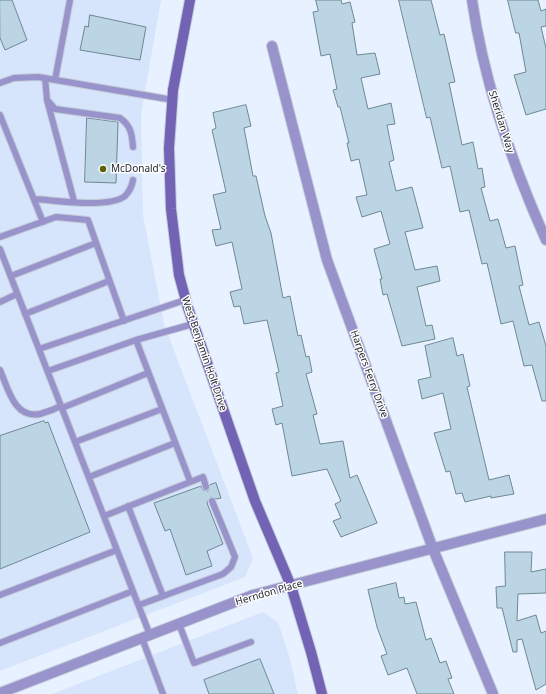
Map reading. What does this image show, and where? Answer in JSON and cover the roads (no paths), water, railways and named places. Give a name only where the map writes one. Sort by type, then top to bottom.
[{"type":"main road","name":"West Benjamin Holt Drive","points":[[190,0],[182,39],[173,100],[169,148],[171,208],[179,275],[193,324],[255,501],[291,586],[322,694]]},
{"type":"street","name":"Sheridan Way","points":[[472,0],[485,64],[501,124],[526,195],[546,240]]},
{"type":"street","name":"Harpers Ferry Drive","points":[[272,46],[327,260],[433,549],[493,694]]},
{"type":"street","name":"Herndon Place","points":[[0,693],[253,595],[546,519]]},
{"type":"lane","points":[[55,80],[70,0]]},
{"type":"lane","points":[[0,84],[14,78],[45,78],[173,100]]},
{"type":"lane","points":[[45,78],[47,100],[74,201]]},
{"type":"lane","points":[[47,100],[55,109],[120,118],[128,124],[132,133],[133,147]]},
{"type":"lane","points":[[0,115],[43,222]]},
{"type":"lane","points":[[34,199],[113,201],[124,196],[130,189],[134,180]]},
{"type":"lane","points":[[0,237],[56,217],[88,220],[124,321]]},
{"type":"lane","points":[[11,276],[96,244]]},
{"type":"lane","points":[[0,249],[139,605],[146,636],[164,694]]},
{"type":"lane","points":[[25,314],[109,281]]},
{"type":"lane","points":[[0,302],[17,294]]},
{"type":"lane","points":[[39,349],[186,300]]},
{"type":"lane","points":[[48,371],[136,340],[193,324]]},
{"type":"lane","points":[[136,340],[190,481]]},
{"type":"lane","points":[[0,370],[15,406],[26,412],[40,414],[62,407],[148,373]]},
{"type":"lane","points":[[75,442],[162,409]]},
{"type":"lane","points":[[89,478],[175,443]]},
{"type":"lane","points":[[104,516],[203,477],[206,487]]},
{"type":"lane","points":[[139,605],[223,574],[231,567],[235,557],[212,501]]},
{"type":"lane","points":[[128,506],[163,596]]},
{"type":"lane","points":[[0,595],[117,550]]},
{"type":"lane","points":[[0,643],[133,591]]},
{"type":"lane","points":[[179,624],[194,663],[251,642]]},
{"type":"place","name":"McDonald's","points":[[103,169]]}]
